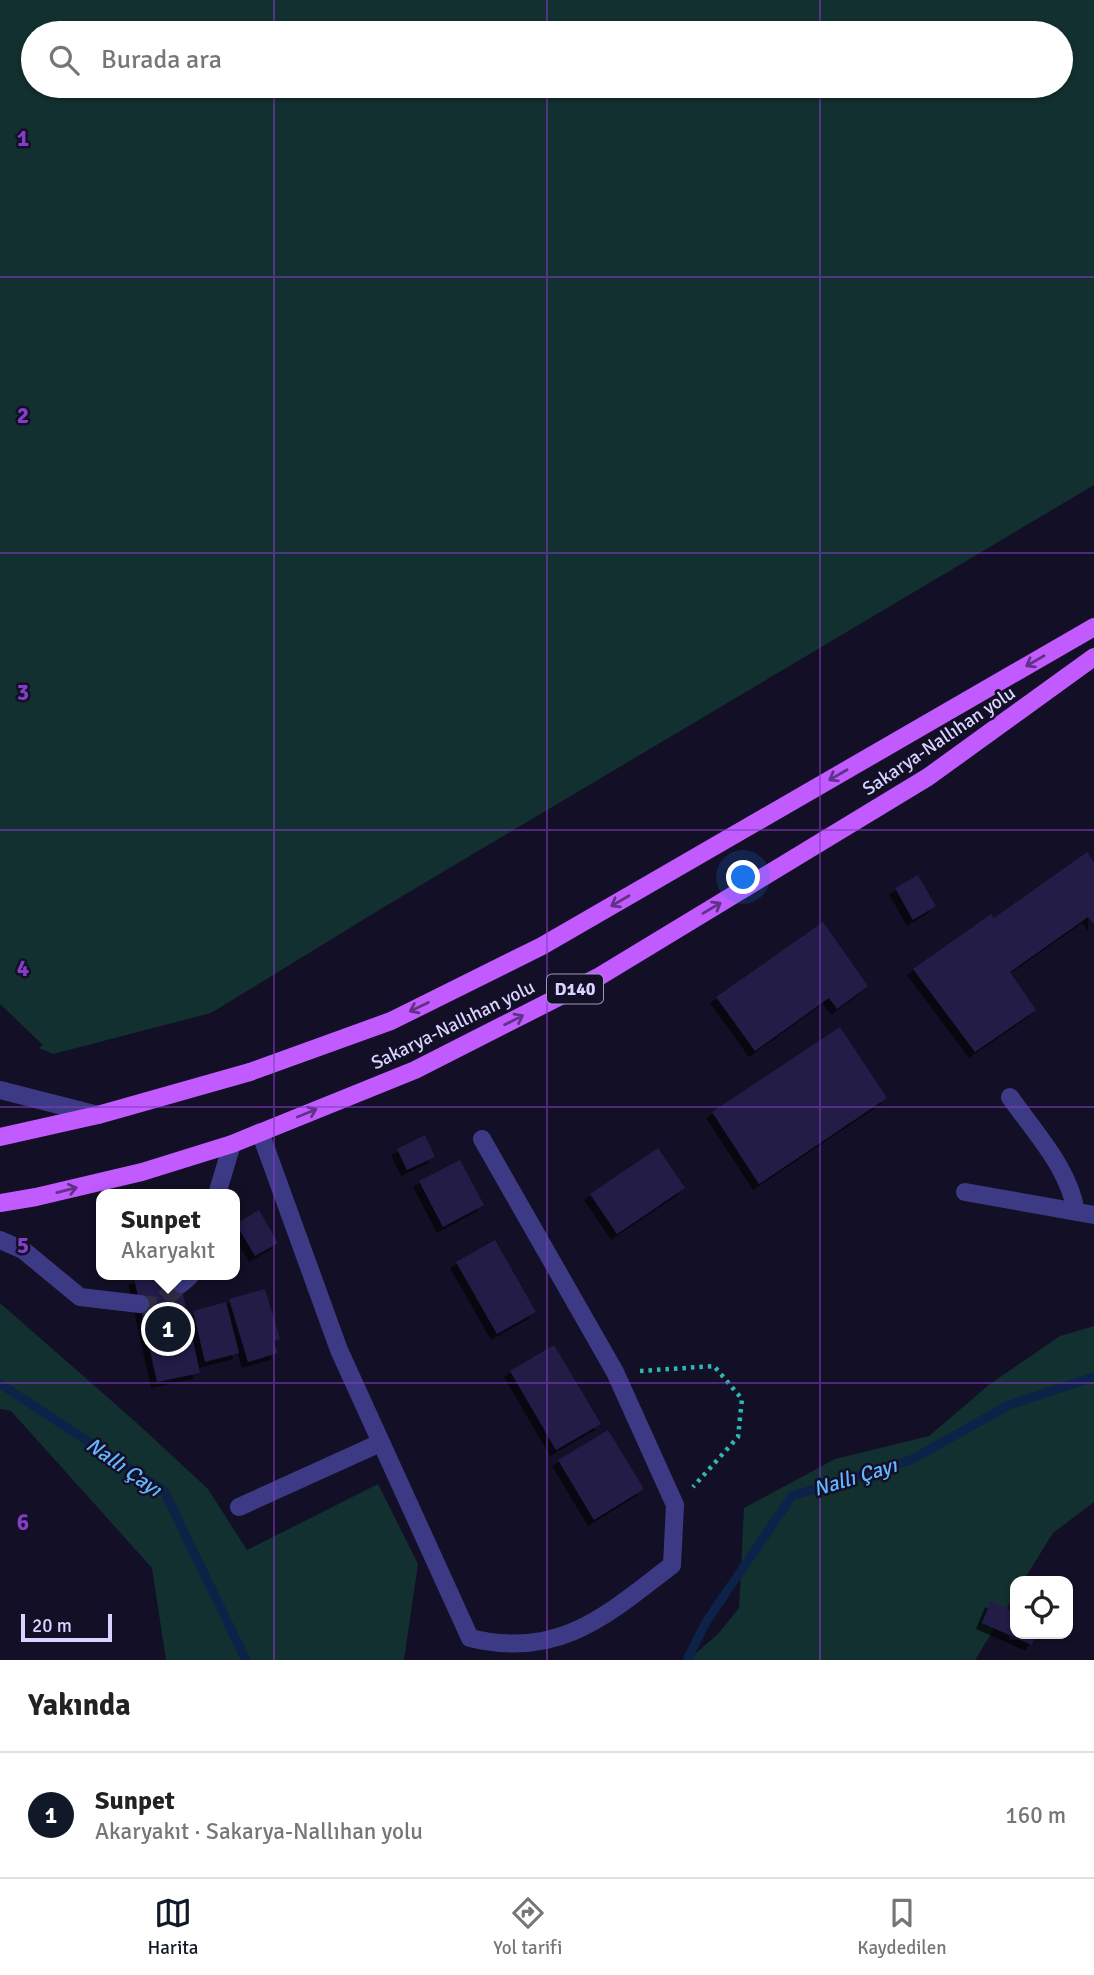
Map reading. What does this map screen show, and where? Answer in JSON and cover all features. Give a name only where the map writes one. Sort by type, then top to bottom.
[{"type":"main road","name":"Sakarya-Nallıhan yolu","points":[[0,1137],[98,1115],[250,1072],[391,1021],[542,946],[1094,627]]},
{"type":"main road","name":"Sakarya-Nallıhan yolu","points":[[0,1203],[142,1172],[232,1143],[415,1070],[600,976],[928,777],[1094,657]]},
{"type":"street","points":[[0,1090],[98,1115]]},
{"type":"street","points":[[1010,1097],[1065,1174],[1085,1213]]},
{"type":"street","points":[[261,1132],[340,1350],[470,1638],[486,1644],[541,1647],[562,1642],[598,1622],[672,1565],[675,1505],[615,1372],[482,1139]]},
{"type":"street","points":[[218,1189],[232,1143]]},
{"type":"street","points":[[965,1192],[1085,1213]]},
{"type":"street","points":[[0,1240],[23,1250],[80,1297],[140,1304]]},
{"type":"street","points":[[239,1507],[380,1443]]},
{"type":"path","points":[[615,1372],[714,1366],[741,1399],[738,1437],[675,1505]]},
{"type":"green space","points":[[0,0],[1094,0],[1094,485],[384,907],[211,1013],[53,1054],[39,1048],[43,1045],[0,1004]]},
{"type":"green space","points":[[0,1303],[208,1489],[247,1550],[378,1484],[418,1564],[404,1660],[166,1660],[152,1568],[11,1411],[0,1409]]},
{"type":"green space","points":[[1094,1326],[1094,1502],[1053,1533],[1026,1576],[1010,1576],[1010,1603],[975,1660],[688,1660],[718,1634],[739,1608],[744,1508],[835,1459],[929,1436],[990,1384],[1060,1336]]},
{"type":"building","points":[[1087,852],[1094,862],[1094,925],[1088,917],[1010,972],[1036,1010],[975,1052],[913,969],[991,914],[994,918]]},
{"type":"building","points":[[918,875],[936,906],[913,920],[895,888]]},
{"type":"building","points":[[823,922],[868,986],[837,1009],[829,998],[755,1051],[716,997]]},
{"type":"building","points":[[840,1027],[887,1098],[759,1184],[712,1112]]},
{"type":"building","points":[[425,1135],[435,1157],[407,1170],[397,1149]]},
{"type":"building","points":[[658,1148],[685,1188],[617,1234],[590,1194]]},
{"type":"building","points":[[460,1160],[484,1205],[443,1227],[419,1181]]},
{"type":"building","points":[[259,1210],[278,1243],[255,1256],[240,1231],[240,1222]]},
{"type":"building","points":[[495,1240],[536,1312],[497,1334],[456,1262]]},
{"type":"building","points":[[134,1280],[180,1280],[200,1373],[157,1382]]},
{"type":"building","points":[[265,1289],[280,1339],[274,1341],[278,1353],[248,1362],[229,1299]]},
{"type":"building","points":[[226,1302],[239,1353],[205,1362],[193,1311]]},
{"type":"building","points":[[554,1345],[601,1424],[556,1450],[510,1371]]},
{"type":"building","points":[[608,1430],[644,1489],[594,1520],[558,1460]]},
{"type":"building","points":[[991,1601],[1010,1610],[1010,1635],[982,1623]]},
{"type":"building","points":[[1018,1639],[1034,1639],[1032,1645]]},
{"type":"waterway","name":"Nallı Çayı","points":[[687,1660],[706,1622],[792,1496],[911,1460],[1009,1405],[1094,1377]]},
{"type":"waterway","name":"Nallı Çayı","points":[[0,1384],[164,1491],[246,1660]]},
{"type":"tunnel","points":[[140,1304],[156,1306],[181,1284]]},
{"type":"place","name":"Sunpet","points":[[168,1329]]}]
